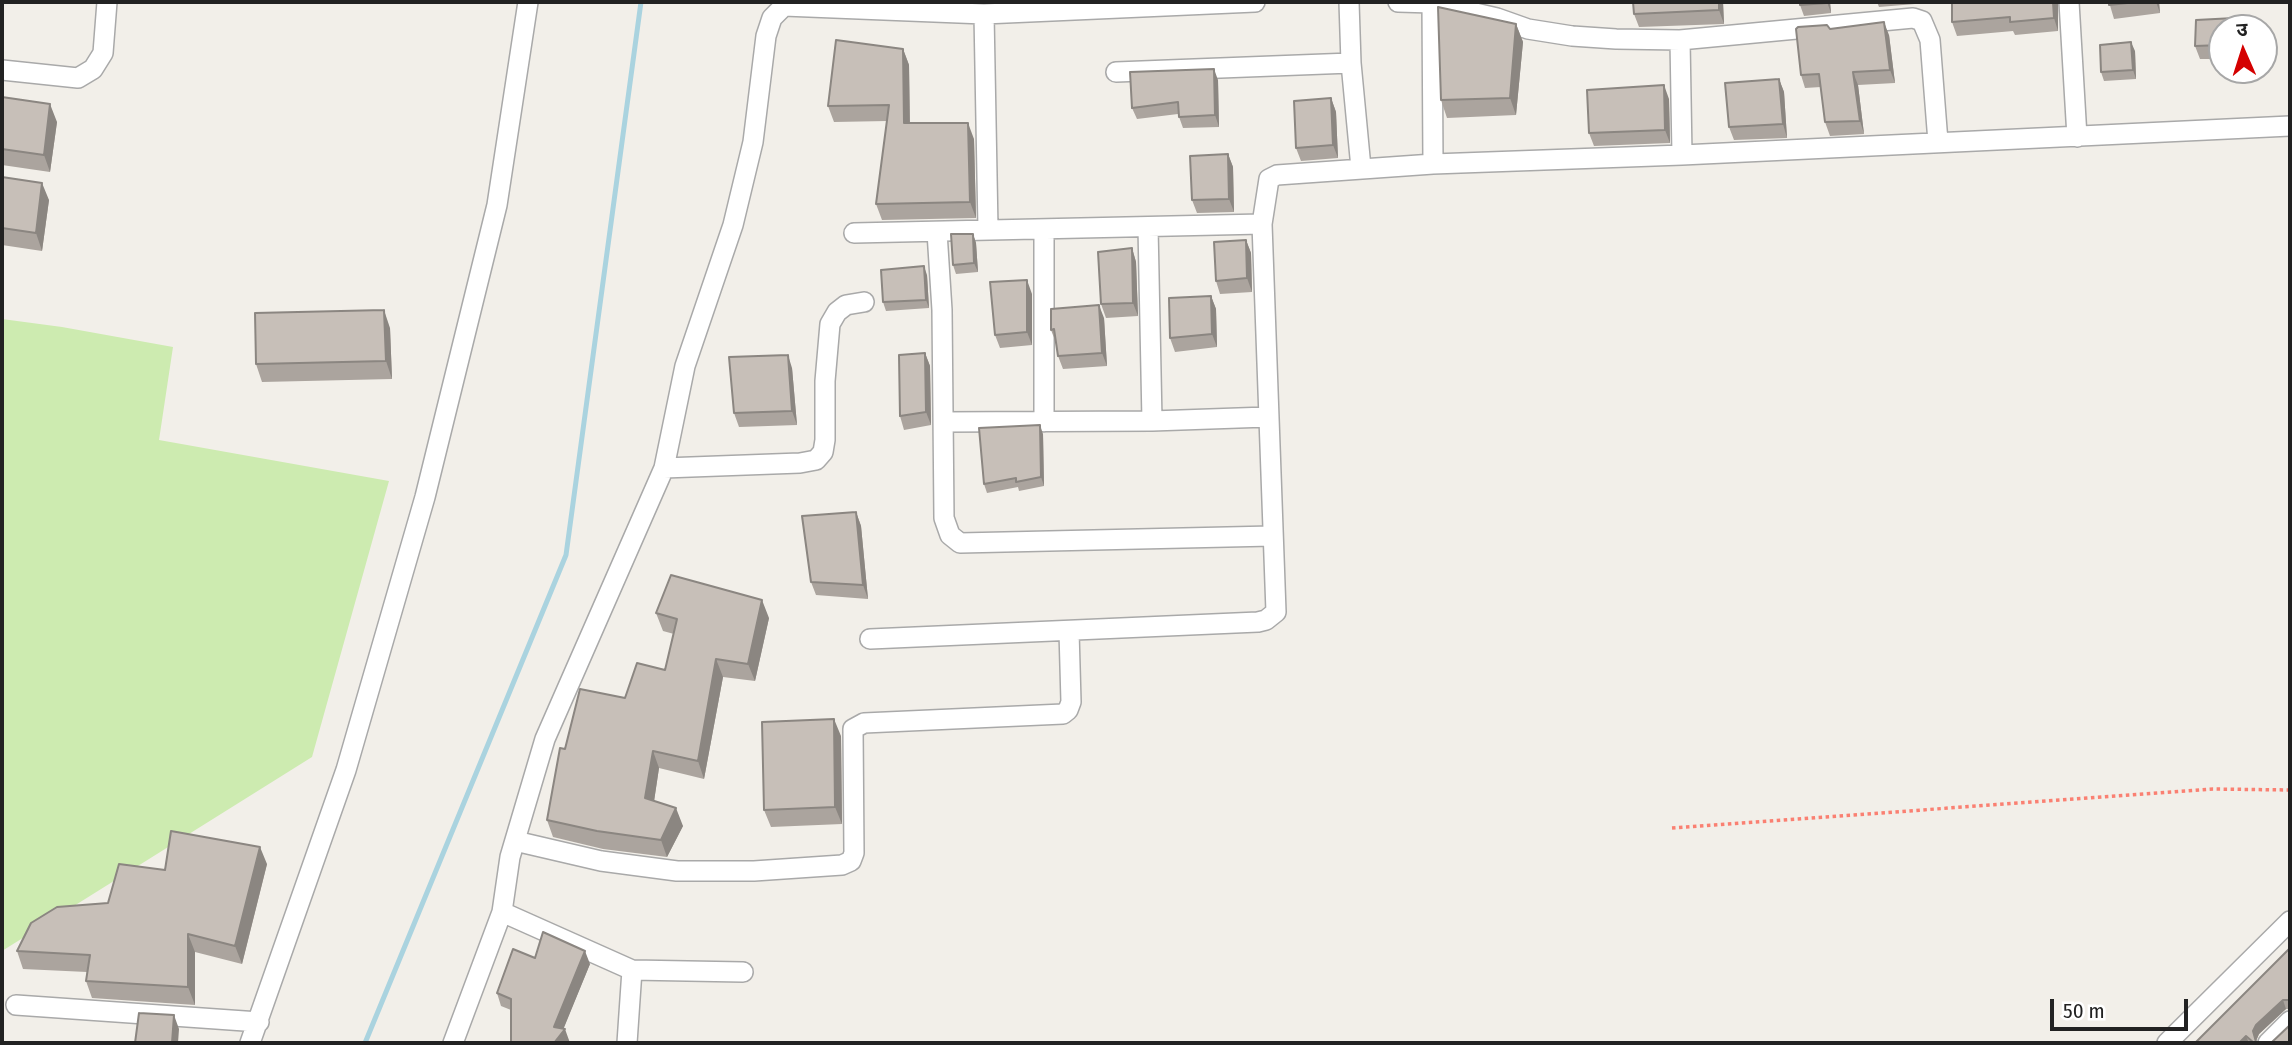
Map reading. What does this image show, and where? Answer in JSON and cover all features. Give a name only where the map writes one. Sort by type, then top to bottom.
[{"type":"street","points":[[2,70],[78,78],[93,69],[103,53],[107,2]]},
{"type":"street","points":[[250,1043],[346,770],[425,497],[497,205],[528,2]]},
{"type":"street","points":[[453,1043],[502,912],[510,857],[545,739],[664,468],[685,366],[733,225],[750,154],[766,36],[772,19],[784,6],[984,14],[1046,7],[1255,2]]},
{"type":"street","points":[[1349,2],[1351,63],[1361,168]]},
{"type":"street","points":[[1398,2],[1432,3],[1497,18],[1528,29],[1572,36],[1680,40],[1906,18],[1922,21],[1930,40],[1938,142]]},
{"type":"street","points":[[2070,2],[2077,136]]},
{"type":"street","points":[[1432,3],[1433,164]]},
{"type":"street","points":[[984,14],[988,229]]},
{"type":"street","points":[[1680,40],[1682,155]]},
{"type":"street","points":[[1116,72],[1351,63]]},
{"type":"street","points":[[870,639],[1258,622],[1266,620],[1276,612],[1262,224],[1269,180],[1277,175],[1433,164],[2290,127]]},
{"type":"street","points":[[854,233],[1262,224]]},
{"type":"street","points":[[1148,227],[1152,421]]},
{"type":"street","points":[[1044,229],[1044,422]]},
{"type":"street","points":[[937,232],[942,310],[944,518],[950,535],[960,543],[1272,536]]},
{"type":"street","points":[[664,468],[800,463],[816,460],[823,452],[825,440],[825,381],[830,324],[837,312],[846,305],[864,302]]},
{"type":"street","points":[[944,422],[1152,421],[1267,417]]},
{"type":"street","points":[[515,841],[601,861],[677,871],[754,871],[842,865],[851,861],[854,853],[853,729],[864,723],[1063,714],[1071,702],[1069,631]]},
{"type":"street","points":[[502,912],[632,970],[743,972]]},
{"type":"street","points":[[2167,1043],[2290,921]]},
{"type":"street","points":[[627,1043],[632,970]]},
{"type":"street","points":[[16,1005],[259,1022]]},
{"type":"street","points":[[2268,1043],[2290,1021]]},
{"type":"path","points":[[1672,828],[2213,789],[2290,790]]},
{"type":"green space","points":[[2,319],[173,347],[159,440],[389,481],[312,757],[2,951]]},
{"type":"building","points":[[1633,2],[1719,2],[1719,10],[1634,14]]},
{"type":"building","points":[[1800,2],[1827,2],[1827,3],[1800,5]]},
{"type":"building","points":[[1952,2],[2053,2],[2054,18],[2010,22],[2010,17],[1952,22]]},
{"type":"building","points":[[2109,2],[2137,2],[2109,5]]},
{"type":"building","points":[[1438,7],[1516,24],[1510,98],[1441,100]]},
{"type":"building","points":[[2208,19],[2208,46],[2195,46],[2196,20]]},
{"type":"building","points":[[1884,22],[1890,70],[1853,72],[1860,121],[1825,122],[1819,74],[1801,75],[1796,29],[1827,25],[1830,29]]},
{"type":"building","points":[[836,40],[903,49],[904,123],[968,123],[970,202],[876,204],[889,105],[828,106]]},
{"type":"building","points":[[2131,42],[2133,70],[2101,72],[2100,45]]},
{"type":"building","points":[[1214,69],[1215,115],[1179,117],[1178,102],[1132,108],[1130,72]]},
{"type":"building","points":[[1779,79],[1783,124],[1729,127],[1725,83]]},
{"type":"building","points":[[1664,85],[1665,130],[1589,133],[1587,90]]},
{"type":"building","points":[[2,97],[50,104],[44,155],[2,149]]},
{"type":"building","points":[[1331,98],[1333,145],[1296,148],[1294,101]]},
{"type":"building","points":[[1228,154],[1229,199],[1192,200],[1190,156]]},
{"type":"building","points":[[2,177],[42,183],[36,233],[2,228]]},
{"type":"building","points":[[951,234],[973,234],[974,263],[953,265]]},
{"type":"building","points":[[1246,240],[1247,278],[1216,281],[1214,242]]},
{"type":"building","points":[[1132,248],[1133,303],[1101,304],[1098,252]]},
{"type":"building","points":[[924,266],[926,300],[883,302],[881,270]]},
{"type":"building","points":[[1027,280],[1027,332],[995,335],[990,282]]},
{"type":"building","points":[[1211,296],[1212,334],[1170,338],[1169,298]]},
{"type":"building","points":[[1099,305],[1102,353],[1058,356],[1054,329],[1051,330],[1051,309]]},
{"type":"building","points":[[384,310],[386,361],[256,364],[255,313]]},
{"type":"building","points":[[925,353],[926,412],[900,416],[899,355]]},
{"type":"building","points":[[788,355],[792,411],[734,413],[729,357]]},
{"type":"building","points":[[1040,425],[1041,477],[984,484],[979,428]]},
{"type":"building","points":[[856,512],[863,585],[811,582],[802,516]]},
{"type":"building","points":[[671,575],[762,600],[748,664],[716,659],[698,761],[653,751],[645,798],[676,808],[661,840],[597,831],[547,820],[560,748],[565,749],[580,689],[625,698],[637,663],[665,670],[677,619],[656,613]]},
{"type":"building","points":[[834,719],[835,807],[764,810],[762,722]]},
{"type":"building","points":[[171,831],[260,847],[235,946],[188,934],[188,987],[86,981],[90,955],[17,951],[31,923],[57,907],[108,903],[119,864],[165,870]]},
{"type":"building","points":[[543,932],[585,951],[554,1027],[565,1029],[554,1043],[511,1043],[511,999],[497,993],[513,949],[535,958]]},
{"type":"building","points":[[2290,948],[2290,1000],[2283,1000],[2256,1025],[2253,1031],[2258,1043],[2254,1043],[2246,1036],[2239,1043],[2195,1043]]},
{"type":"building","points":[[139,1013],[174,1015],[172,1043],[135,1043]]},
{"type":"building","points":[[2290,1025],[2290,1043],[2271,1043]]},
{"type":"waterway","points":[[365,1043],[566,555],[641,2]]}]
